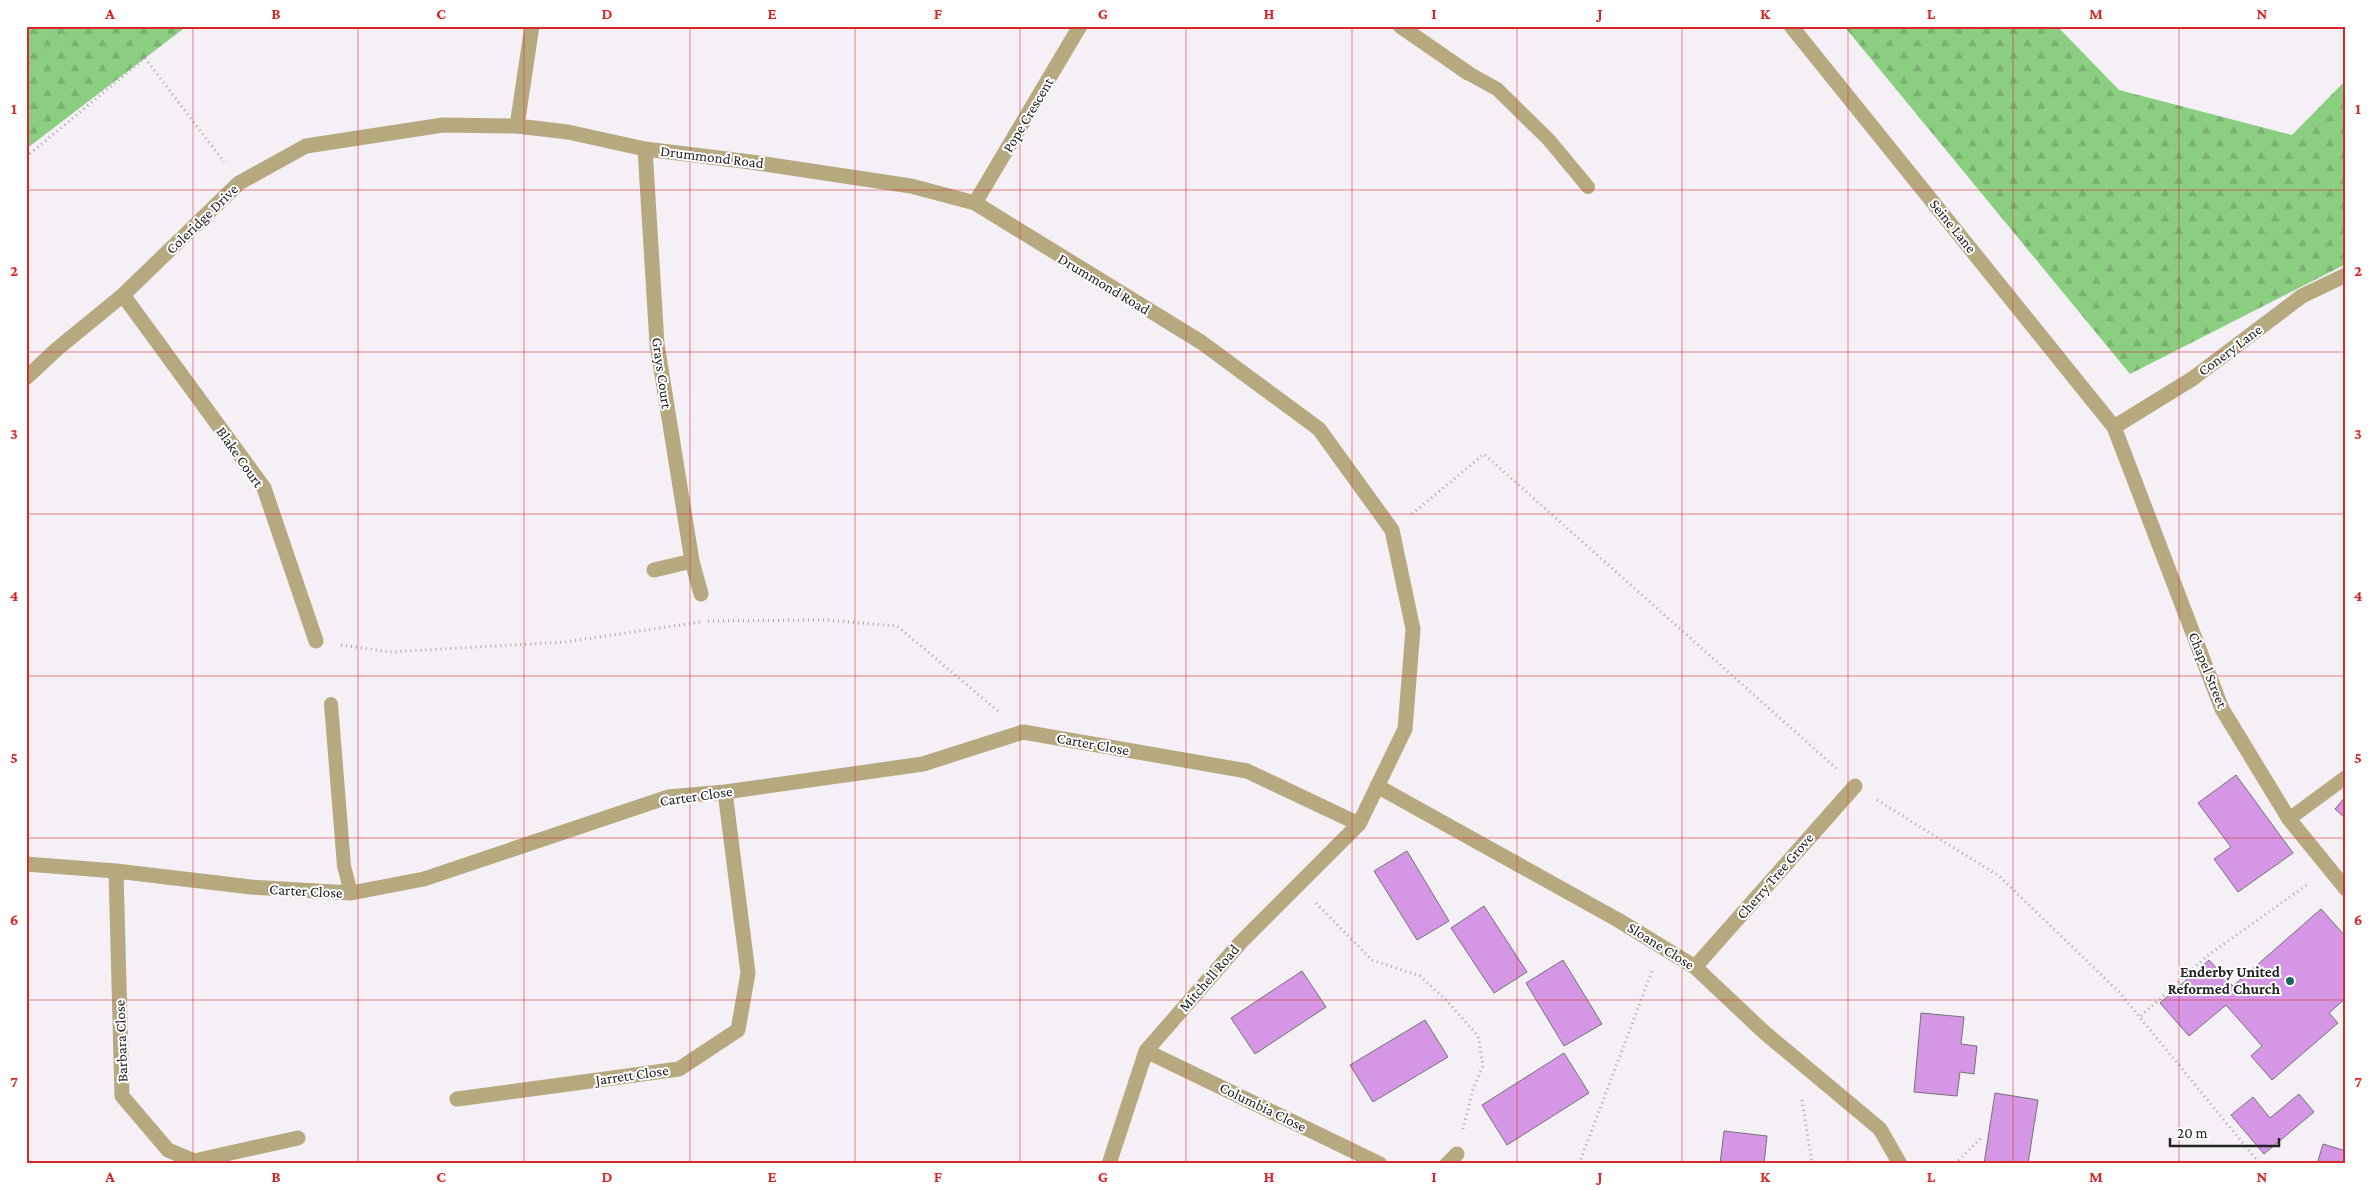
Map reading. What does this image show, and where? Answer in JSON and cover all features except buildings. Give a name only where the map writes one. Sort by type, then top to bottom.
[{"type":"street","points":[[517,126],[532,26]]},
{"type":"street","name":"Pope Crescent","points":[[975,203],[1080,26]]},
{"type":"street","points":[[1400,26],[1468,73]]},
{"type":"street","name":"Seine Lane","points":[[1791,26],[2114,427]]},
{"type":"street","name":"Drummond Road","points":[[443,125],[517,126],[568,132],[645,148],[911,186],[975,203],[1200,342],[1319,429],[1392,530],[1413,629],[1405,728],[1359,824]]},
{"type":"street","name":"Coleridge Drive","points":[[26,378],[57,349],[123,295],[239,183],[306,146],[443,125]]},
{"type":"street","name":"Grays Court","points":[[645,148],[656,344],[692,561],[701,594]]},
{"type":"street","name":"Conery Lane","points":[[2114,427],[2192,379],[2302,296],[2346,275]]},
{"type":"street","name":"Blake Court","points":[[123,295],[264,488],[316,641]]},
{"type":"street","name":"Chapel Street","points":[[2114,427],[2222,709],[2289,819],[2346,889]]},
{"type":"street","points":[[654,570],[692,561]]},
{"type":"street","name":"Carter Close","points":[[26,864],[116,872],[251,888],[350,893],[424,879],[668,797],[725,792],[923,764],[1023,732],[1247,771],[1359,824]]},
{"type":"street","name":"Sloane Close","points":[[1378,786],[1618,920],[1695,967],[1766,1033],[1880,1129],[1900,1164]]},
{"type":"street","name":"Cherry Tree Grove","points":[[1695,967],[1855,786]]},
{"type":"street","name":"Jarrett Close","points":[[457,1099],[679,1068],[738,1030],[748,973],[725,792]]},
{"type":"street","name":"Mitchell Road","points":[[1109,1164],[1146,1051],[1241,942],[1359,824]]},
{"type":"street","name":"Barbara Close","points":[[116,872],[122,1096],[168,1150],[194,1161],[298,1138]]},
{"type":"street","name":"Columbia Close","points":[[1146,1051],[1380,1164]]},
{"type":"lane","points":[[1468,73],[1497,89],[1549,140],[1588,187]]},
{"type":"lane","points":[[331,704],[344,866],[350,893]]},
{"type":"lane","points":[[2289,819],[2346,777]]},
{"type":"path","points":[[26,67],[67,26]]},
{"type":"path","points":[[26,157],[145,58],[239,183]]},
{"type":"path","points":[[701,594],[708,621]]},
{"type":"path","points":[[316,641],[390,652],[565,642],[708,621],[825,620],[897,626],[1023,732]]},
{"type":"path","points":[[2141,1016],[2207,956],[2329,869]]},
{"type":"path","points":[[1299,884],[1372,960],[1420,976],[1447,1001],[1478,1036],[1483,1066],[1473,1089],[1452,1159]]},
{"type":"path","points":[[1579,1164],[1661,946]]},
{"type":"path","points":[[1795,1057],[1812,1164]]},
{"type":"path","points":[[1955,1164],[1982,1137]]},
{"type":"green space","points":[[26,26],[187,26],[26,149]]},
{"type":"green space","points":[[1844,26],[2057,26],[2119,90],[2292,135],[2346,80],[2346,264],[2130,374]]},
{"type":"place","name":"Enderby United Reformed Church","points":[[2290,981]]}]
